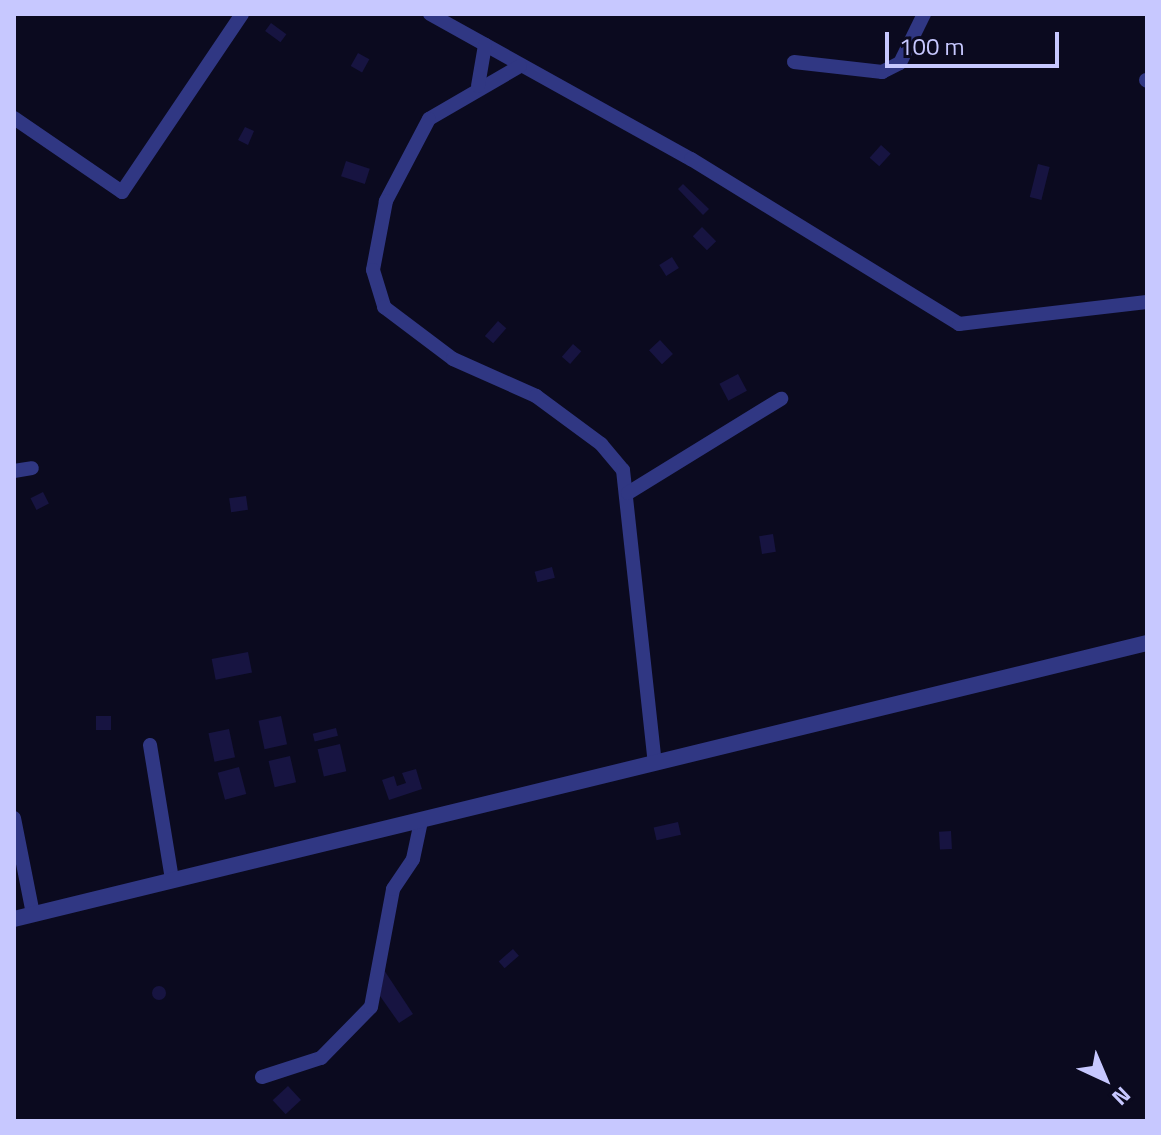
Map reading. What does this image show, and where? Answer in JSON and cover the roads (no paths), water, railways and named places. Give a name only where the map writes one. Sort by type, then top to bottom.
[{"type":"street","points":[[14,118],[122,192],[242,14]]},
{"type":"street","points":[[430,14],[691,159],[959,324],[1147,302]]},
{"type":"street","points":[[794,62],[882,72],[900,63],[924,14]]},
{"type":"street","points":[[476,90],[485,45]]},
{"type":"street","points":[[520,66],[429,119],[398,171],[376,227],[379,296],[453,359],[525,390],[601,444],[623,470],[628,493],[655,763]]},
{"type":"street","points":[[628,493],[781,399]]},
{"type":"street","points":[[14,471],[32,468]]},
{"type":"street","points":[[14,919],[1147,643]]},
{"type":"street","points":[[150,745],[172,880]]},
{"type":"street","points":[[14,818],[33,914]]},
{"type":"street","points":[[262,1077],[321,1058],[371,1007],[393,889],[413,859],[421,820]]}]
